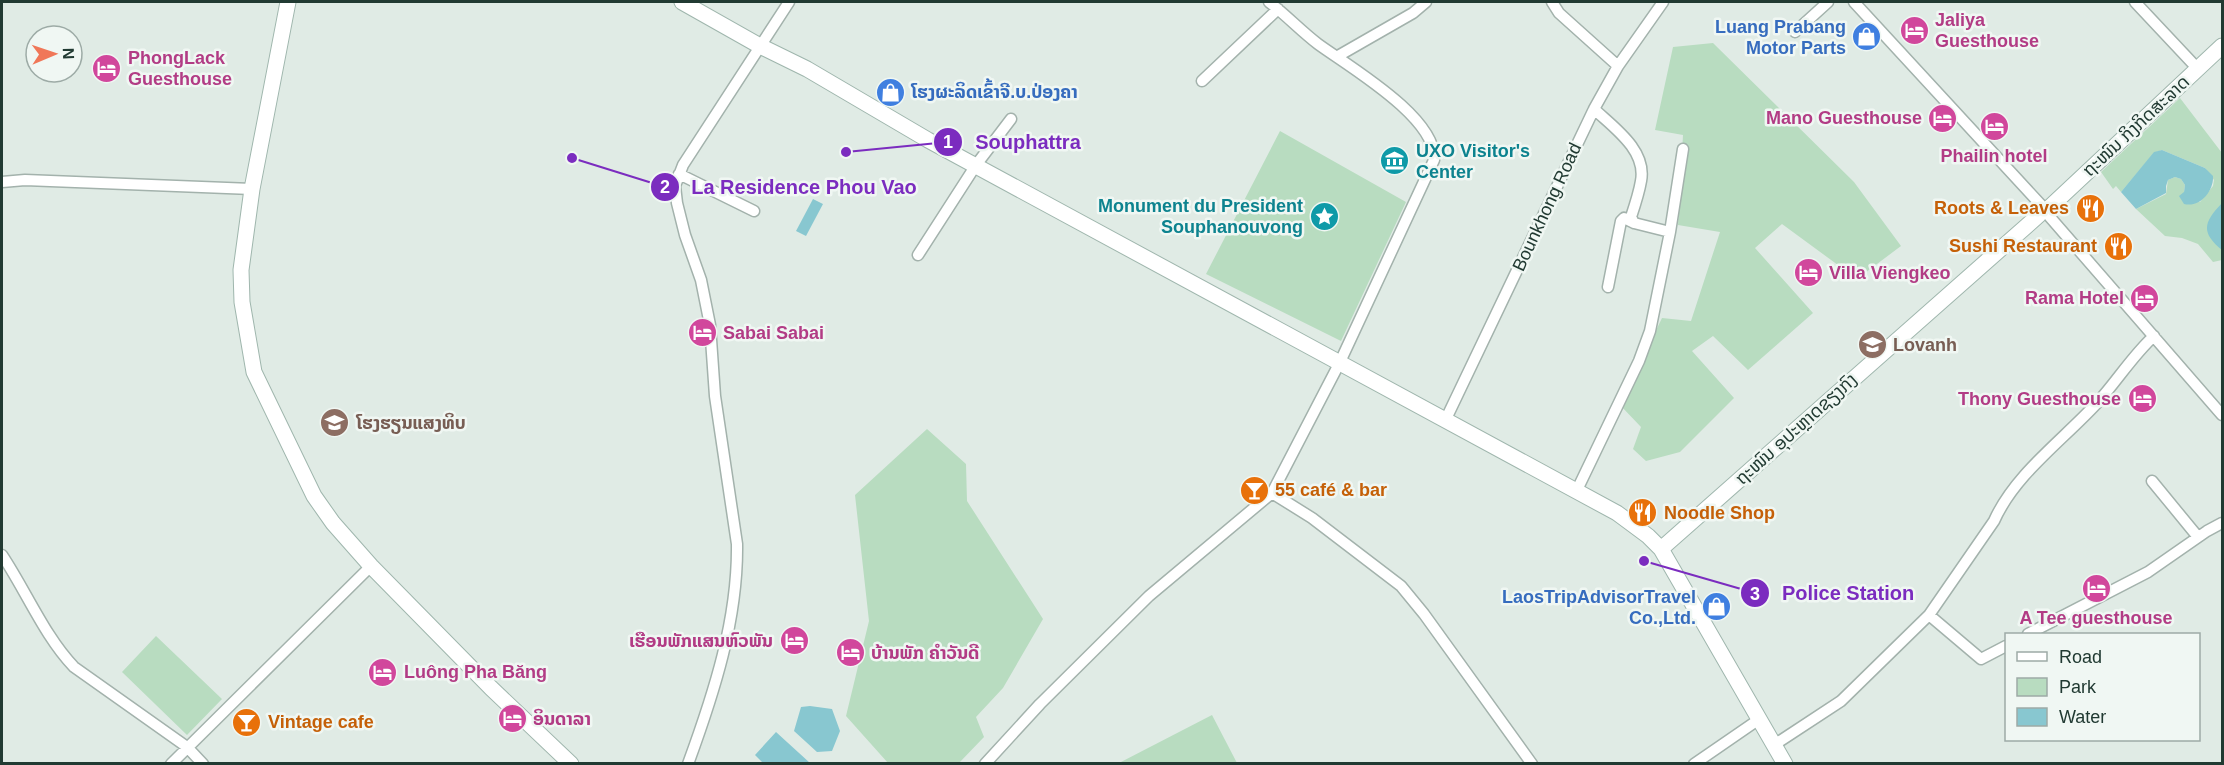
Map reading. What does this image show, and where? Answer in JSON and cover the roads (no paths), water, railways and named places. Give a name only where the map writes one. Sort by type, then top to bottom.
[{"type":"street","points":[[288,2],[252,189],[241,270],[242,302],[254,372],[314,496],[333,523],[371,566],[491,688],[571,764]]},
{"type":"street","points":[[682,2],[760,46],[807,69],[976,165],[1617,513],[1648,536],[1661,549],[1785,764]]},
{"type":"street","points":[[688,764],[707,711],[730,624],[737,544],[716,396],[710,326],[701,280],[677,204],[675,186],[679,174],[789,2]]},
{"type":"street","points":[[985,764],[1040,704],[1149,596],[1272,493],[1340,362],[1430,169],[1435,150],[1425,128],[1384,91],[1338,56],[1318,44],[1269,2]]},
{"type":"street","points":[[1338,56],[1413,13],[1426,2]]},
{"type":"street","points":[[1552,2],[1560,13],[1618,66]]},
{"type":"street","name":"Bounkhong Road","points":[[1445,421],[1594,109],[1618,66],[1663,2]]},
{"type":"street","points":[[1795,32],[1828,2]]},
{"type":"street","points":[[1854,2],[2045,211],[2223,415]]},
{"type":"street","points":[[2135,2],[2197,68]]},
{"type":"street","points":[[1202,81],[1278,9]]},
{"type":"street","name":"ຖະໜົນ ກິງກິດສະລາດ","points":[[2045,211],[2223,46]]},
{"type":"street","points":[[1594,109],[1630,143],[1640,161],[1642,180],[1631,217],[1634,223]]},
{"type":"street","points":[[918,255],[976,165],[1011,119]]},
{"type":"street","points":[[1577,490],[1639,361],[1650,331],[1670,232],[1683,149]]},
{"type":"street","points":[[679,174],[754,211]]},
{"type":"street","points":[[2,182],[25,180],[252,189]]},
{"type":"street","name":"ຖະໜົນ ອຸປະຫຼາດຊຽງກົງ","points":[[1661,549],[2045,211]]},
{"type":"street","points":[[1608,287],[1621,221],[1624,218],[1634,223],[1670,232]]},
{"type":"street","points":[[1774,745],[1841,701],[1929,615],[1994,521],[1999,509],[2034,465],[2091,410],[2154,336]]},
{"type":"street","points":[[2152,481],[2198,537]]},
{"type":"street","points":[[1272,493],[1312,518],[1401,586],[1424,614],[1532,764]]},
{"type":"street","points":[[2030,633],[2148,572],[2198,537],[2223,523]]},
{"type":"street","points":[[2,555],[60,652],[74,667],[188,747],[203,764]]},
{"type":"street","points":[[171,764],[371,566]]},
{"type":"street","points":[[1929,615],[1981,659],[2005,647]]},
{"type":"street","points":[[1694,764],[1758,720]]},
{"type":"water","points":[[2162,150],[2205,168],[2213,176],[2211,187],[2200,201],[2190,205],[2184,204],[2179,196],[2184,192],[2185,185],[2181,179],[2175,177],[2168,180],[2166,193],[2136,209],[2121,192],[2154,152]]},
{"type":"water","points":[[813,199],[823,204],[806,236],[796,231]]},
{"type":"water","points":[[2222,203],[2222,250],[2210,238],[2207,227],[2211,216]]},
{"type":"water","points":[[801,707],[832,709],[840,731],[832,751],[817,752],[794,731]]},
{"type":"water","points":[[776,732],[810,763],[763,763],[755,755]]},
{"type":"place","name":"Jaliya Guesthouse","points":[[1914,30]]},
{"type":"place","name":"Luang Prabang Motor Parts","points":[[1867,37]]},
{"type":"place","name":"PhongLack Guesthouse","points":[[107,68]]},
{"type":"place","name":"ໂຮງຜະລິດເຂົ້າຈີ.ບ.ປ່ອງຄາ","points":[[890,92]]},
{"type":"place","name":"Mano Guesthouse","points":[[1943,118]]},
{"type":"place","name":"Phailin hotel","points":[[1994,127]]},
{"type":"place","name":"Souphattra","points":[[846,152]]},
{"type":"place","name":"La Residence Phou Vao","points":[[572,158]]},
{"type":"place","name":"UXO Visitor's Center","points":[[1395,161]]},
{"type":"place","name":"Roots & Leaves","points":[[2090,208]]},
{"type":"place","name":"Monument du President Souphanouvong","points":[[1324,216]]},
{"type":"place","name":"Sushi Restaurant","points":[[2118,246]]},
{"type":"place","name":"Villa Viengkeo","points":[[1808,273]]},
{"type":"place","name":"Rama Hotel","points":[[2145,298]]},
{"type":"place","name":"Sabai Sabai","points":[[702,333]]},
{"type":"place","name":"Lovanh","points":[[1872,345]]},
{"type":"place","name":"Thony Guesthouse","points":[[2142,399]]},
{"type":"place","name":"ໂຮງຮຽນແສງທິບ","points":[[335,423]]},
{"type":"place","name":"55 café & bar","points":[[1254,490]]},
{"type":"place","name":"Noodle Shop","points":[[1643,513]]},
{"type":"place","name":"Police Station","points":[[1644,561]]},
{"type":"place","name":"A Tee guesthouse","points":[[2096,589]]},
{"type":"place","name":"LaosTripAdvisorTravel Co.,Ltd.","points":[[1717,607]]},
{"type":"place","name":"ເຮືອນພັກແສນຫົວພັນ","points":[[794,641]]},
{"type":"place","name":"ບ້ານພັກ ຄໍາວັນດີ","points":[[850,653]]},
{"type":"place","name":"Luông Pha Băng","points":[[383,672]]},
{"type":"place","name":"ອິນດາລາ","points":[[512,719]]},
{"type":"place","name":"Vintage cafe","points":[[247,722]]}]
